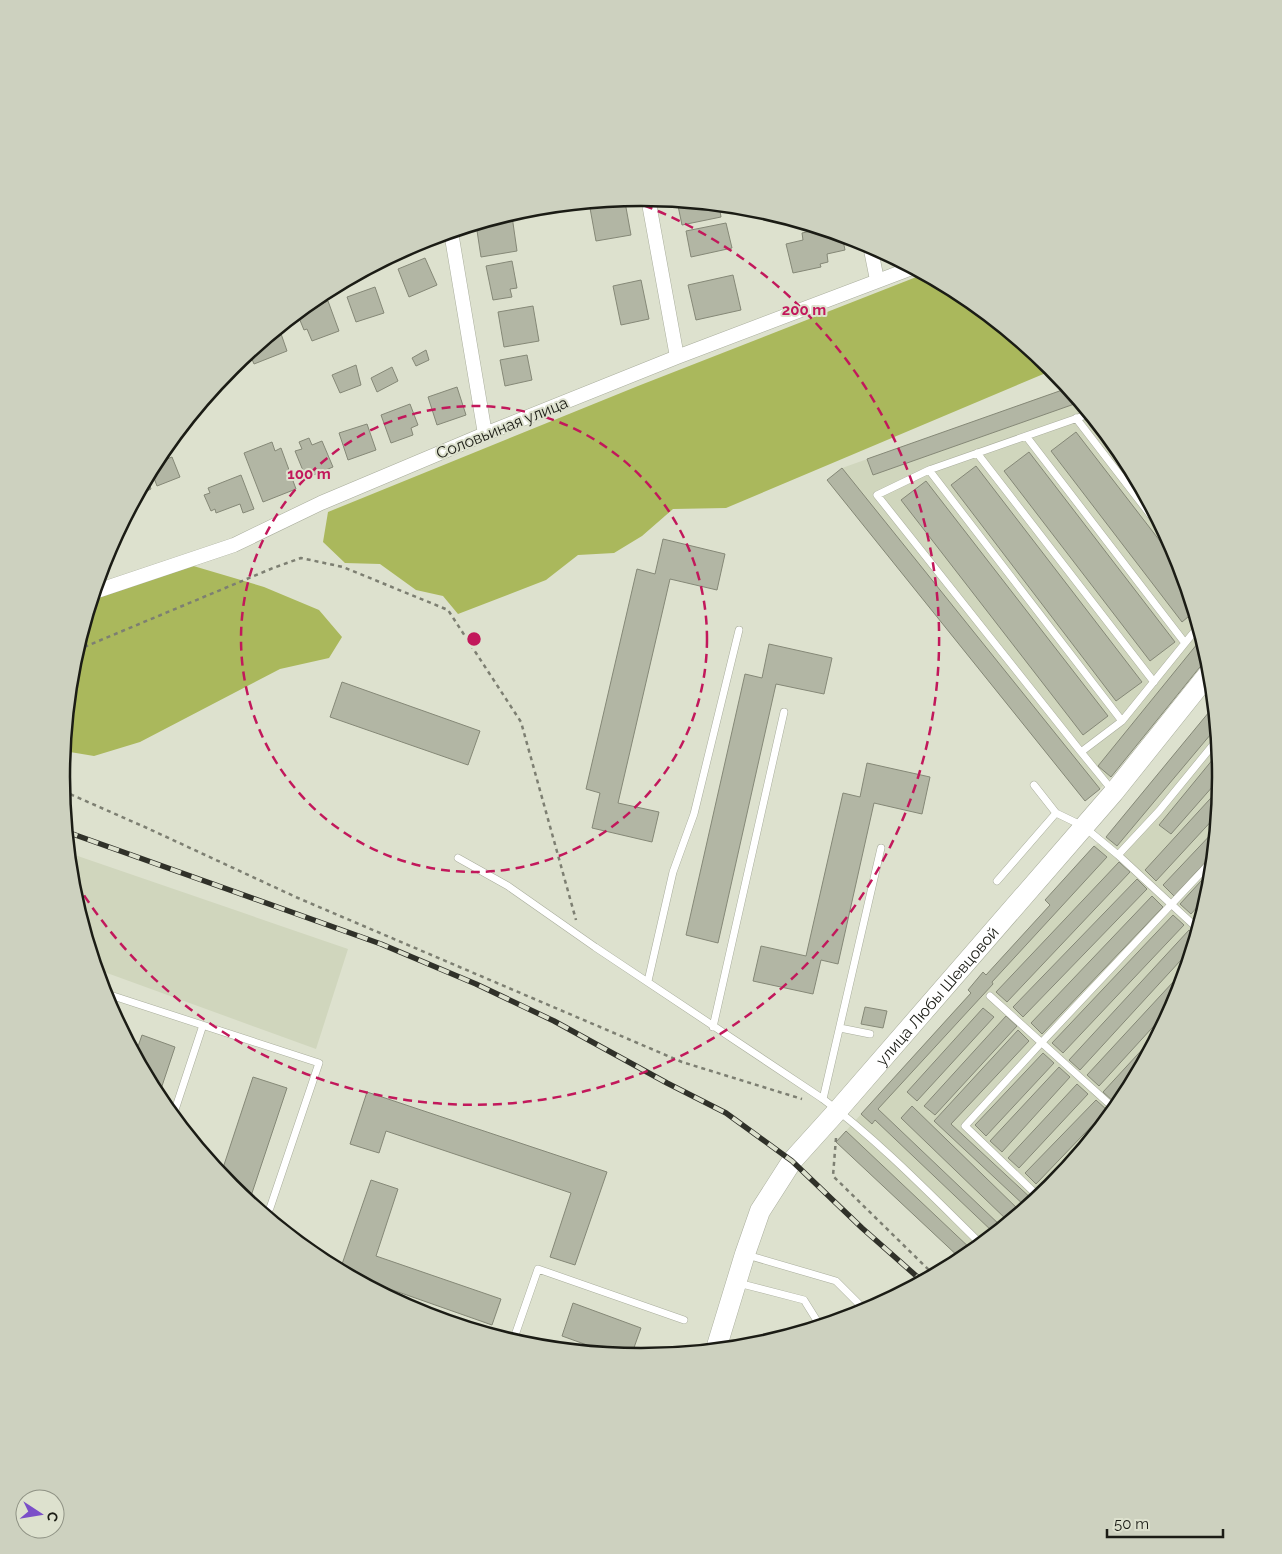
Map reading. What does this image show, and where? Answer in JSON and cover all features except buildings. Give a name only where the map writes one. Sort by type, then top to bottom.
[{"type":"street","points":[[650,206],[677,357]]},
{"type":"street","points":[[452,238],[485,434]]},
{"type":"street","points":[[872,255],[877,280]]},
{"type":"street","name":"Соловьиная улица","points":[[101,590],[234,545],[321,503],[485,434],[677,357],[904,271]]},
{"type":"street","name":"улица Любы Шевцовой","points":[[718,1343],[760,1211],[830,1105],[1114,792],[1203,680]]},
{"type":"lane","points":[[1083,416],[929,470],[877,495],[1114,792]]},
{"type":"lane","points":[[1076,418],[1143,506]]},
{"type":"lane","points":[[1026,436],[1185,643]]},
{"type":"lane","points":[[977,453],[1154,682]]},
{"type":"lane","points":[[929,470],[1122,721]]},
{"type":"lane","points":[[648,981],[673,872],[694,814],[739,630]]},
{"type":"lane","points":[[1081,752],[1122,721],[1194,632]]},
{"type":"lane","points":[[713,1027],[784,712]]},
{"type":"lane","points":[[1118,854],[1211,747]]},
{"type":"lane","points":[[1034,784],[1056,812],[1083,826],[1118,854],[1193,925]]},
{"type":"lane","points":[[997,881],[1056,812]]},
{"type":"lane","points":[[830,1105],[840,1028],[881,848]]},
{"type":"lane","points":[[458,858],[508,886],[830,1105],[898,1163],[976,1239]]},
{"type":"lane","points":[[1033,1191],[965,1126],[1204,869]]},
{"type":"lane","points":[[113,996],[319,1063],[269,1209]]},
{"type":"lane","points":[[990,996],[1109,1104]]},
{"type":"lane","points":[[176,1108],[203,1025]]},
{"type":"lane","points":[[840,1028],[870,1034]]},
{"type":"lane","points":[[745,1254],[836,1281],[860,1305]]},
{"type":"lane","points":[[515,1334],[538,1269],[684,1320]]},
{"type":"lane","points":[[737,1283],[804,1300],[817,1321]]},
{"type":"path","points":[[85,647],[301,558],[343,567],[448,610],[521,722],[580,936]]},
{"type":"path","points":[[70,794],[298,898],[682,1062],[810,1102]]},
{"type":"path","points":[[836,1138],[833,1176],[929,1270]]},
{"type":"shaded area","points":[[1061,391],[1094,429],[1136,492],[1169,558],[1193,629],[1201,666],[1111,777],[1085,801],[827,480],[842,468]]},
{"type":"shaded area","points":[[1208,713],[1212,777],[1207,852],[1193,925],[1169,996],[1136,1063],[1094,1125],[1045,1181],[989,1230],[955,1254],[836,1142],[970,993],[968,990],[983,972],[986,975],[1050,905],[1045,900],[1094,846],[1106,837]]},
{"type":"shaded area","points":[[76,855],[348,949],[316,1049],[104,972],[89,925]]},
{"type":"green space","points":[[916,277],[958,302],[989,324],[1045,373],[726,508],[673,509],[642,536],[614,553],[578,555],[546,580],[458,614],[443,596],[416,590],[380,564],[345,563],[323,542],[328,512],[638,386]]},
{"type":"green space","points":[[190,565],[264,587],[319,610],[342,637],[329,658],[280,669],[140,742],[94,756],[71,752],[71,740],[81,666],[99,598]]},
{"type":"railway","points":[[73,834],[381,944],[476,984],[554,1021],[726,1113],[792,1161],[862,1228],[917,1277]]}]
